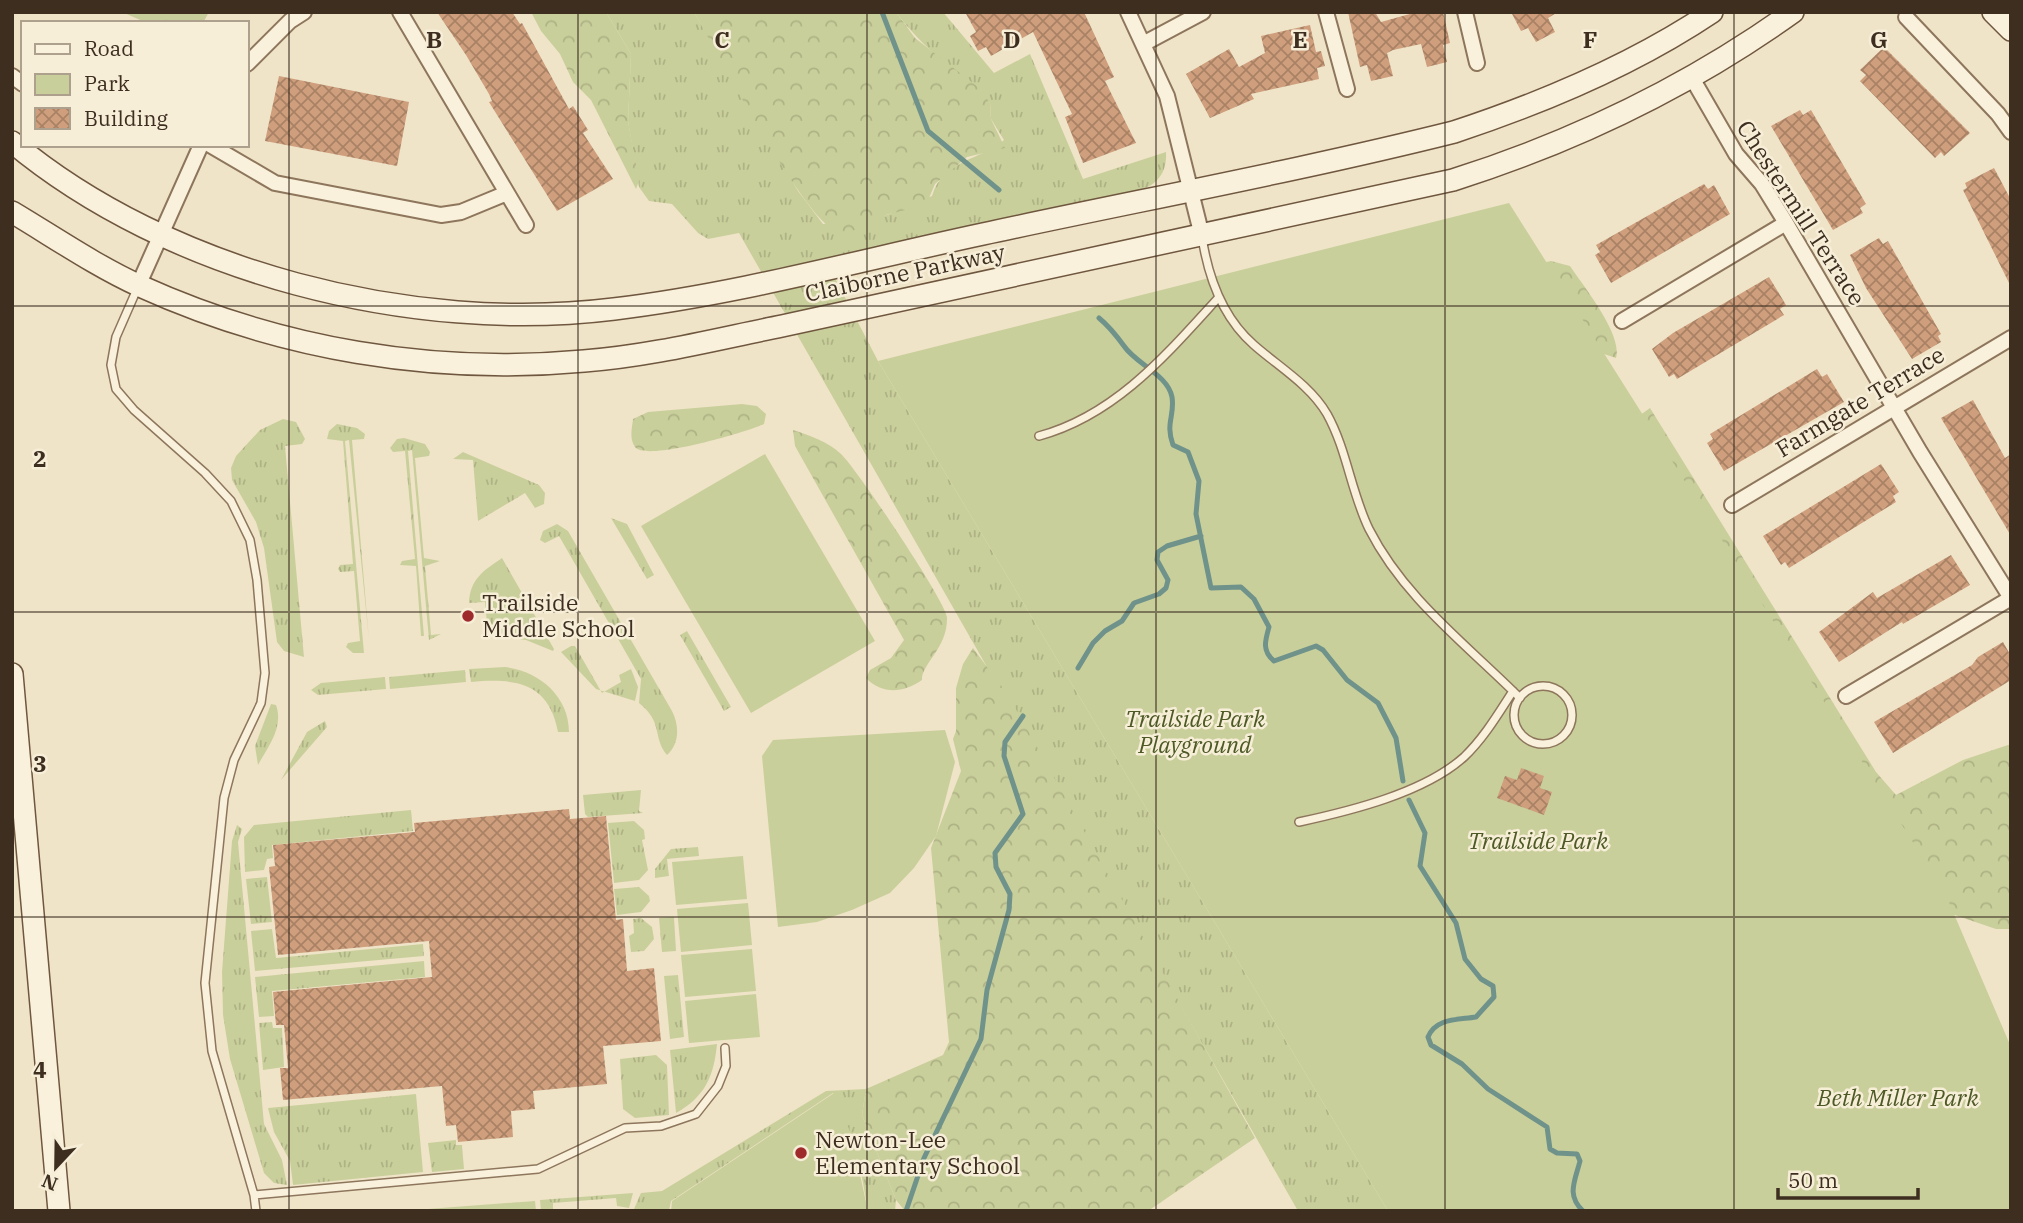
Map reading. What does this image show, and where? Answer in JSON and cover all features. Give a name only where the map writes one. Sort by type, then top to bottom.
[{"type":"main road","name":"Claiborne Parkway","points":[[12,142],[96,201],[162,234],[219,258],[310,286],[392,305],[515,315],[610,310],[678,300],[1387,149],[1492,119],[1604,74],[1713,12]]},
{"type":"main road","name":"Claiborne Parkway","points":[[12,212],[138,286],[221,318],[359,353],[433,362],[504,366],[586,361],[674,348],[1202,236],[1465,176],[1572,138],[1692,78],[1793,12]]},
{"type":"main road","points":[[1993,12],[2011,30]]},
{"type":"main road","points":[[12,674],[59,1211]]},
{"type":"street","points":[[248,63],[290,21],[304,12]]},
{"type":"street","points":[[400,12],[526,225]]},
{"type":"street","points":[[1128,12],[1167,96],[1202,236]]},
{"type":"street","points":[[1143,44],[1203,12]]},
{"type":"street","points":[[1326,12],[1347,89]]},
{"type":"street","points":[[1465,12],[1477,63]]},
{"type":"street","points":[[1906,18],[1998,114],[2011,132]]},
{"type":"street","name":"Chestermill Terrace","points":[[1692,78],[1736,154],[1762,184],[1786,222],[2011,598]]},
{"type":"street","points":[[138,286],[200,147]]},
{"type":"street","points":[[213,147],[275,183],[441,215],[461,212],[507,193]]},
{"type":"street","points":[[1622,321],[1786,222]]},
{"type":"street","name":"Farmgate Terrace","points":[[1732,505],[2011,338]]},
{"type":"street","points":[[1846,696],[2011,598]]},
{"type":"lane","points":[[1202,236],[1206,263],[1219,297],[1251,343],[1312,394],[1327,414],[1362,514],[1392,567],[1427,611],[1520,698]]},
{"type":"lane","points":[[138,286],[116,337],[111,365],[116,389],[134,410],[205,473],[231,501],[250,540],[257,580],[265,673],[261,703],[234,760],[224,798],[205,983],[212,1051],[254,1195],[256,1211]]},
{"type":"lane","points":[[1039,436],[1094,412],[1144,377],[1219,297]]},
{"type":"lane","points":[[1542,686],[1560,691],[1571,705],[1573,714],[1567,733],[1551,743],[1532,742],[1524,737],[1515,720],[1520,698],[1526,692],[1542,686]]},
{"type":"lane","points":[[1298,822],[1363,808],[1436,775],[1472,747],[1513,691]]},
{"type":"lane","points":[[254,1195],[538,1169],[625,1128],[661,1126],[696,1114],[718,1086],[726,1066],[725,1048]]},
{"type":"green space","points":[[122,12],[209,12],[204,21],[142,21]]},
{"type":"green space","points":[[531,12],[606,12],[631,54],[628,121],[639,181],[636,189],[591,100],[573,82],[560,54],[541,31]]},
{"type":"green space","points":[[606,12],[694,12],[798,191],[823,224],[887,215],[932,196],[937,184],[953,168],[1004,140],[991,119],[990,103],[928,48],[896,12],[943,12],[994,73],[1030,54],[1083,179],[1166,152],[1165,166],[1160,177],[1139,191],[825,259],[878,361],[1388,1211],[1298,1211],[739,233],[708,239],[698,233],[672,204],[649,201],[639,187],[628,121],[631,54]]},
{"type":"green space","points":[[694,12],[896,12],[915,38],[978,87],[990,103],[991,119],[1005,148],[967,157],[935,184],[926,205],[889,214],[857,230],[835,230],[821,219],[782,166]]},
{"type":"green space","name":"Trailside Park","points":[[1509,203],[1945,893],[2011,1047],[2011,1211],[1388,1211],[878,361]]},
{"type":"green space","points":[[1551,261],[1570,266],[1593,298],[1614,337],[1616,358],[1601,353],[1537,264]]},
{"type":"green space","points":[[742,404],[757,406],[766,414],[764,424],[719,439],[657,451],[643,451],[633,444],[633,419],[648,412]]},
{"type":"green space","points":[[1650,408],[1876,772],[1896,795],[1963,760],[2011,744],[2011,929],[1996,929],[1940,910],[1636,418]]},
{"type":"green space","points":[[283,419],[296,422],[305,439],[302,444],[285,446],[304,657],[284,651],[277,642],[264,548],[256,522],[232,480],[231,468],[236,456],[260,430]]},
{"type":"green space","points":[[337,424],[357,428],[365,434],[364,439],[352,440],[369,640],[349,440],[345,441],[364,653],[353,653],[346,647],[348,643],[360,641],[354,571],[340,572],[338,569],[340,565],[353,564],[343,441],[327,439],[329,431]]},
{"type":"green space","points":[[793,430],[831,446],[841,454],[900,536],[943,606],[947,617],[943,638],[922,680],[908,688],[886,690],[866,678],[870,670],[891,658],[904,640],[795,446]]},
{"type":"green space","points":[[404,438],[425,444],[430,452],[429,456],[415,458],[424,558],[440,561],[425,566],[431,635],[441,634],[429,640],[412,450],[408,451],[424,636],[421,636],[416,566],[400,565],[402,561],[415,559],[405,451],[393,452],[390,448],[397,439]]},
{"type":"green space","points":[[463,452],[539,485],[545,493],[544,504],[535,508],[525,493],[478,521],[473,460],[453,459]]},
{"type":"green space","points":[[765,454],[875,641],[751,713],[641,526]]},
{"type":"green space","points":[[611,518],[627,524],[654,575],[647,579]]},
{"type":"green space","points":[[557,524],[568,531],[672,711],[677,735],[674,746],[667,755],[652,717],[639,703],[641,679],[559,536],[545,543],[540,540],[543,531]]},
{"type":"green space","points":[[502,558],[553,651],[526,640],[488,635],[485,602],[469,603],[475,582],[483,572]]},
{"type":"green space","points":[[687,631],[731,707],[724,711],[680,635]]},
{"type":"green space","points":[[575,646],[600,690],[561,652]]},
{"type":"green space","points":[[973,648],[1008,695],[1255,1138],[1148,1211],[905,1211],[896,1200],[862,1115],[866,1089],[943,1055],[949,1042],[931,848],[961,771],[953,739],[956,731],[956,688],[963,664]]},
{"type":"green space","points":[[505,667],[529,674],[550,688],[564,707],[569,732],[558,732],[547,703],[528,687],[502,681],[471,682],[469,669]]},
{"type":"green space","points":[[631,669],[638,687],[635,701],[604,692],[621,682],[619,675]]},
{"type":"green space","points":[[465,670],[466,682],[390,689],[389,677]]},
{"type":"green space","points":[[385,677],[386,689],[318,695],[311,690],[321,683]]},
{"type":"green space","points":[[271,704],[276,705],[278,721],[270,744],[258,765],[255,746]]},
{"type":"green space","points":[[325,721],[327,727],[281,780],[307,732]]},
{"type":"green space","points":[[945,730],[955,762],[936,836],[914,868],[890,893],[852,910],[817,922],[778,927],[762,756],[773,740]]},
{"type":"green space","points":[[641,790],[639,811],[643,813],[588,817],[585,814],[583,795]]},
{"type":"green space","points":[[411,810],[413,831],[272,845],[273,858],[267,859],[264,870],[245,872],[244,837],[254,825]]},
{"type":"green space","points":[[634,821],[644,830],[645,839],[642,840],[648,870],[639,880],[614,883],[608,823]]},
{"type":"green space","points":[[237,825],[242,829],[238,842],[264,1124],[282,1160],[287,1185],[274,1183],[264,1173],[230,1059],[223,1015],[222,972],[232,841]]},
{"type":"green space","points":[[698,847],[699,856],[667,859],[669,876],[655,878],[655,869],[671,849]]},
{"type":"green space","points":[[743,856],[747,899],[676,905],[672,862]]},
{"type":"green space","points":[[267,877],[272,922],[251,924],[246,879]]},
{"type":"green space","points":[[639,887],[649,896],[650,901],[641,912],[617,915],[614,889]]},
{"type":"green space","points":[[748,903],[752,945],[681,952],[677,909]]},
{"type":"green space","points":[[674,917],[676,951],[662,952],[659,918]]},
{"type":"green space","points":[[641,918],[652,927],[654,939],[644,951],[631,952],[629,936],[634,933],[633,919]]},
{"type":"green space","points":[[272,929],[276,958],[423,944],[424,956],[255,971],[251,931]]},
{"type":"green space","points":[[752,949],[756,991],[685,997],[681,955]]},
{"type":"green space","points":[[424,961],[425,977],[272,991],[274,1016],[259,1017],[255,977]]},
{"type":"green space","points":[[678,975],[684,1037],[670,1039],[664,976]]},
{"type":"green space","points":[[756,994],[760,1037],[689,1043],[685,1001]]},
{"type":"green space","points":[[272,1022],[273,1028],[282,1028],[284,1067],[263,1070],[259,1023]]},
{"type":"green space","points":[[717,1044],[710,1076],[701,1093],[676,1113],[670,1050]]},
{"type":"green space","points":[[656,1055],[667,1065],[669,1115],[635,1118],[623,1109],[620,1059]]},
{"type":"green space","points":[[866,1089],[862,1115],[896,1200],[895,1211],[868,1211],[861,1172],[833,1093],[671,1201],[669,1211],[634,1209],[641,1193],[662,1191],[826,1091]]},
{"type":"green space","name":"Newton-Lee Elementary School","points":[[834,1093],[851,1134],[868,1211],[671,1211],[672,1201]]},
{"type":"green space","points":[[416,1094],[423,1172],[293,1185],[290,1161],[274,1132],[268,1108]]},
{"type":"green space","points":[[456,1140],[456,1145],[462,1145],[464,1169],[432,1172],[428,1143]]},
{"type":"green space","points":[[633,1193],[629,1208],[617,1206],[616,1198],[553,1203],[553,1211],[541,1211],[540,1200]]},
{"type":"green space","points":[[535,1201],[536,1211],[401,1211]]},
{"type":"building","points":[[437,12],[512,12],[520,24],[522,23],[569,109],[573,106],[588,130],[583,133],[613,179],[557,211],[489,102],[492,101],[489,94],[466,55]]},
{"type":"building","points":[[965,12],[1084,12],[1114,77],[1105,81],[1136,143],[1083,163],[1065,117],[1072,114],[1033,32],[991,56],[986,47],[978,51],[970,36],[976,32]]},
{"type":"building","points":[[1348,12],[1375,12],[1381,22],[1417,12],[1443,12],[1450,43],[1443,45],[1447,62],[1427,67],[1421,44],[1393,50],[1387,53],[1393,76],[1371,81],[1367,65],[1360,67]]},
{"type":"building","points":[[1511,12],[1558,12],[1548,18],[1555,32],[1536,42],[1528,28],[1521,31]]},
{"type":"building","points":[[1310,25],[1316,52],[1321,51],[1325,66],[1317,68],[1319,79],[1251,94],[1254,99],[1210,118],[1186,74],[1229,49],[1239,67],[1265,53],[1261,36]]},
{"type":"building","points":[[1884,47],[1970,133],[1944,156],[1941,152],[1935,158],[1860,81],[1866,75],[1860,70]]},
{"type":"building","points":[[279,76],[409,102],[397,166],[265,141]]},
{"type":"building","points":[[1800,110],[1803,115],[1811,110],[1866,204],[1860,208],[1863,213],[1833,230],[1771,126]]},
{"type":"building","points":[[1994,168],[2011,200],[2011,287],[1963,190],[1967,188],[1965,183]]},
{"type":"building","points":[[1704,184],[1708,189],[1714,185],[1730,214],[1611,283],[1595,255],[1600,252],[1596,245]]},
{"type":"building","points":[[1879,238],[1883,244],[1888,241],[1941,334],[1938,336],[1941,342],[1912,359],[1866,288],[1850,255]]},
{"type":"building","points":[[1769,277],[1786,305],[1780,309],[1784,315],[1677,379],[1674,374],[1669,377],[1652,349],[1673,333]]},
{"type":"building","points":[[1817,369],[1822,377],[1827,374],[1844,402],[1724,471],[1707,443],[1713,439],[1710,434]]},
{"type":"building","points":[[1973,400],[2005,458],[2011,454],[2011,536],[1941,418]]},
{"type":"building","points":[[1881,464],[1899,492],[1893,496],[1896,502],[1789,568],[1785,562],[1781,565],[1763,536]]},
{"type":"building","points":[[1951,555],[1970,585],[1903,624],[1902,622],[1839,662],[1819,632],[1873,592],[1877,598]]},
{"type":"building","points":[[2003,642],[2011,656],[2011,680],[1893,753],[1874,722],[1972,665],[1978,657]]},
{"type":"building","points":[[1521,768],[1544,776],[1540,788],[1552,792],[1544,815],[1497,798],[1505,776],[1517,780]]},
{"type":"building","points":[[569,809],[570,819],[606,816],[616,920],[623,919],[627,971],[654,968],[661,1041],[603,1046],[607,1084],[533,1091],[535,1109],[511,1111],[513,1137],[458,1142],[456,1125],[446,1126],[442,1086],[283,1100],[280,1068],[288,1068],[284,1025],[276,1025],[273,992],[432,977],[429,941],[278,955],[269,867],[275,866],[273,845],[415,832],[414,823]]},
{"type":"waterway","points":[[882,12],[928,131],[999,190]]},
{"type":"waterway","points":[[1099,318],[1129,352],[1169,389],[1173,404],[1170,431],[1173,445],[1188,452],[1199,481],[1196,514],[1211,588],[1241,587],[1254,599],[1269,627],[1266,650],[1274,661],[1316,646],[1323,650],[1347,680],[1378,703],[1396,738],[1403,781]]},
{"type":"waterway","points":[[1078,668],[1093,643],[1105,631],[1122,621],[1134,603],[1159,594],[1166,588],[1168,580],[1157,560],[1158,552],[1167,546],[1201,536]]},
{"type":"waterway","points":[[906,1211],[924,1158],[981,1039],[987,990],[1009,910],[1010,894],[996,867],[995,853],[1023,814],[1004,756],[1005,742],[1023,716]]},
{"type":"waterway","points":[[1409,800],[1425,833],[1420,866],[1456,923],[1465,959],[1481,979],[1493,986],[1494,997],[1476,1017],[1448,1021],[1436,1026],[1428,1037],[1431,1045],[1462,1064],[1488,1089],[1547,1127],[1550,1149],[1557,1153],[1577,1154],[1580,1161],[1573,1193],[1583,1211]]},
{"type":"place","name":"Trailside Middle School","points":[[468,616]]},
{"type":"place","name":"Newton-Lee Elementary School","points":[[801,1153]]},
{"type":"park label","name":"Trailside Park Playground","points":[[1195,732]]},
{"type":"park label","name":"Beth Miller Park","points":[[1898,1098]]}]
